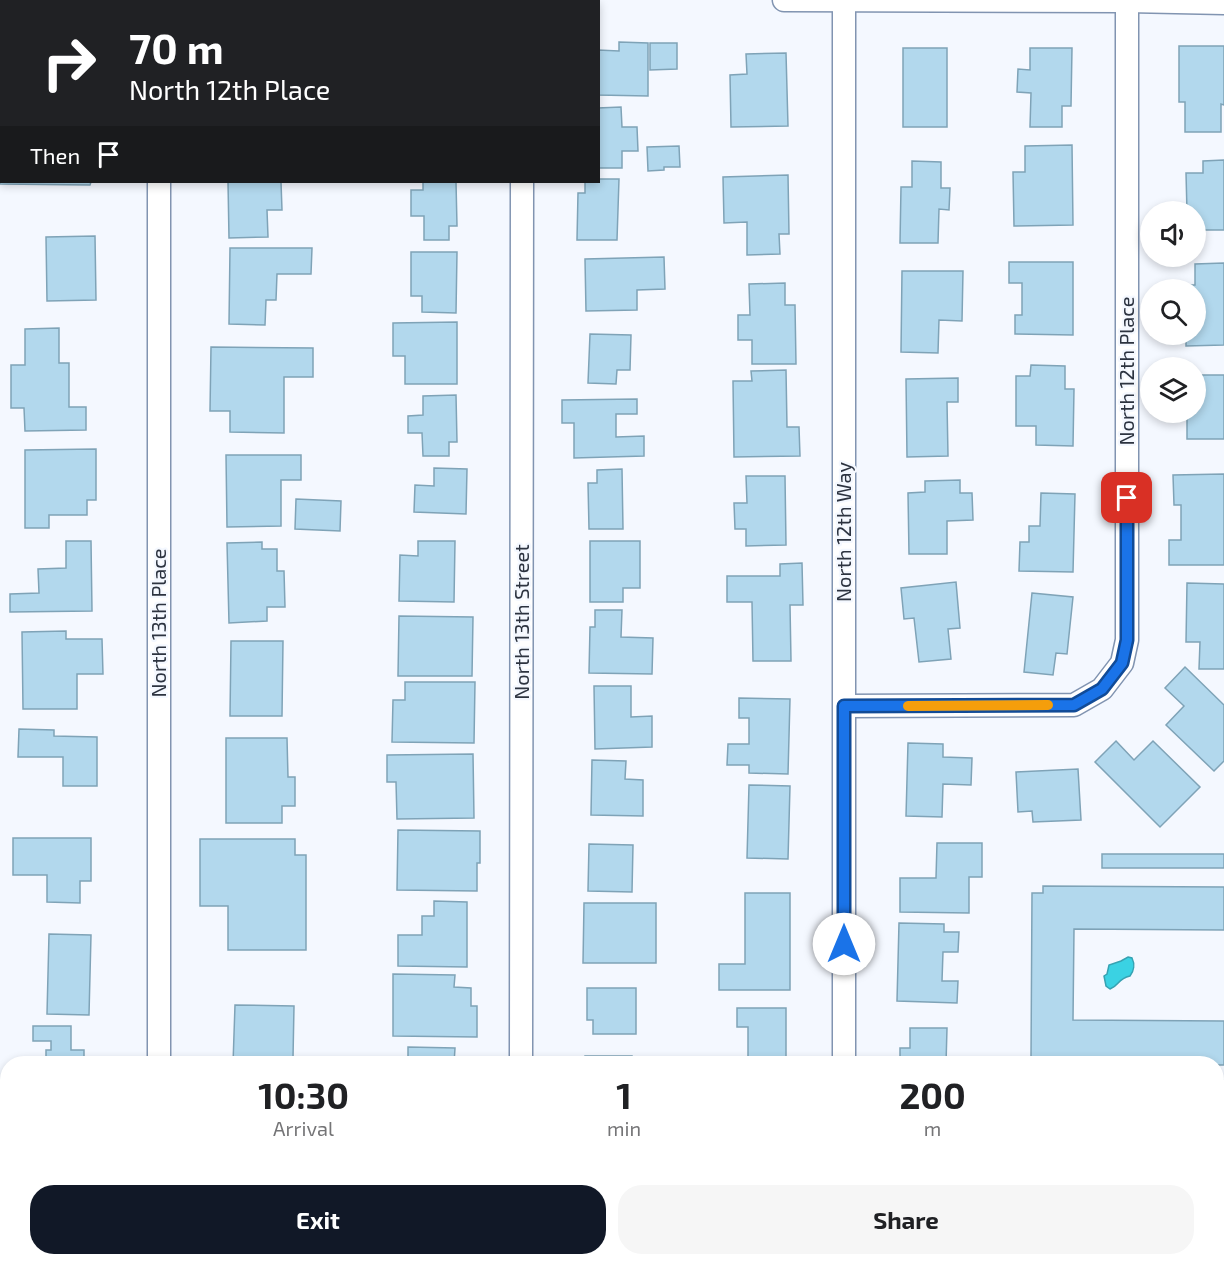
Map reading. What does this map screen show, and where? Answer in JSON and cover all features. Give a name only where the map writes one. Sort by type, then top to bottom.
[{"type":"street","points":[[784,0],[1224,3]]},
{"type":"street","name":"North 12th Way","points":[[844,0],[844,1056]]},
{"type":"street","name":"North 12th Place","points":[[844,706],[1074,705],[1102,689],[1122,663],[1127,640],[1127,1]]},
{"type":"street","name":"North 13th Place","points":[[159,183],[159,1056]]},
{"type":"street","name":"North 13th Street","points":[[521,1056],[522,183]]},
{"type":"water","points":[[1128,957],[1132,958],[1134,963],[1130,976],[1110,989],[1106,986],[1104,976],[1107,974],[1109,965]]},
{"type":"building","points":[[619,42],[648,43],[648,96],[600,95],[600,50],[619,51]]},
{"type":"building","points":[[650,43],[677,43],[677,69],[650,70]]},
{"type":"building","points":[[1179,46],[1224,46],[1224,105],[1221,104],[1221,132],[1185,132],[1185,102],[1179,102]]},
{"type":"building","points":[[903,48],[947,48],[947,127],[903,127]]},
{"type":"building","points":[[1030,48],[1072,48],[1071,106],[1062,106],[1062,127],[1030,127],[1031,93],[1017,92],[1018,69],[1030,70]]},
{"type":"building","points":[[786,53],[788,126],[731,127],[730,75],[747,74],[746,54]]},
{"type":"building","points":[[621,107],[622,127],[637,127],[638,151],[622,151],[622,168],[600,168],[600,108]]},
{"type":"building","points":[[1072,145],[1073,225],[1014,226],[1013,172],[1025,172],[1025,146]]},
{"type":"building","points":[[679,146],[680,167],[664,167],[664,170],[648,171],[647,147]]},
{"type":"building","points":[[1224,160],[1224,230],[1206,230],[1206,201],[1187,201],[1186,173],[1203,173],[1203,161]]},
{"type":"building","points":[[912,161],[941,162],[941,188],[950,188],[949,210],[939,209],[938,243],[900,243],[901,187],[912,187]]},
{"type":"building","points":[[788,175],[789,234],[779,234],[780,254],[747,255],[747,222],[724,223],[723,177]]},
{"type":"building","points":[[600,179],[619,179],[617,240],[577,240],[578,193],[585,193],[585,183],[600,183]]},
{"type":"building","points":[[0,183],[91,183],[90,185]]},
{"type":"building","points":[[228,183],[281,183],[282,210],[267,210],[268,237],[229,238]]},
{"type":"building","points":[[423,183],[456,183],[457,226],[449,226],[449,240],[424,240],[424,216],[411,216],[411,190],[423,190]]},
{"type":"building","points":[[95,236],[96,300],[47,301],[46,237]]},
{"type":"building","points":[[230,248],[312,248],[311,274],[277,274],[276,300],[266,300],[265,325],[229,324]]},
{"type":"building","points":[[411,252],[457,252],[456,313],[422,312],[422,296],[411,296]]},
{"type":"building","points":[[664,257],[665,289],[637,290],[637,310],[586,311],[585,259]]},
{"type":"building","points":[[1009,262],[1073,262],[1073,335],[1015,334],[1015,315],[1022,315],[1022,283],[1009,283]]},
{"type":"building","points":[[1224,263],[1224,345],[1186,346],[1206,345],[1206,279],[1195,279],[1195,267],[1206,267],[1206,264]]},
{"type":"building","points":[[902,271],[963,271],[962,321],[939,320],[938,353],[901,352]]},
{"type":"building","points":[[785,283],[785,305],[795,305],[796,364],[752,364],[752,340],[738,340],[738,315],[750,315],[749,284]]},
{"type":"building","points":[[457,322],[457,384],[405,384],[405,356],[393,356],[393,323]]},
{"type":"building","points":[[59,328],[59,363],[69,363],[69,407],[86,407],[86,430],[25,431],[24,408],[11,408],[11,365],[25,365],[25,329]]},
{"type":"building","points":[[590,334],[631,335],[630,370],[617,370],[616,384],[588,383]]},
{"type":"building","points":[[211,347],[313,348],[313,377],[284,377],[284,433],[230,432],[230,411],[210,411]]},
{"type":"building","points":[[1031,365],[1065,366],[1065,389],[1074,389],[1073,446],[1036,445],[1036,426],[1016,426],[1016,376],[1030,376]]},
{"type":"building","points":[[786,370],[787,427],[799,427],[800,456],[734,457],[733,381],[752,381],[751,371]]},
{"type":"building","points":[[1206,375],[1224,375],[1224,439],[1187,439],[1187,423],[1206,423]]},
{"type":"building","points":[[958,378],[958,402],[947,402],[948,456],[907,457],[906,379]]},
{"type":"building","points":[[456,395],[457,442],[449,442],[449,456],[423,456],[422,433],[408,433],[408,416],[423,415],[423,396]]},
{"type":"building","points":[[637,399],[637,414],[616,414],[616,437],[644,436],[644,456],[574,458],[574,423],[562,423],[562,400]]},
{"type":"building","points":[[96,449],[96,500],[87,500],[87,515],[49,515],[49,528],[25,528],[25,450]]},
{"type":"building","points":[[226,455],[301,455],[301,480],[281,480],[281,526],[227,527]]},
{"type":"building","points":[[434,468],[467,469],[466,514],[414,512],[415,485],[434,486]]},
{"type":"building","points":[[622,469],[623,529],[589,529],[588,483],[597,483],[597,470]]},
{"type":"building","points":[[1224,474],[1224,565],[1169,565],[1169,540],[1181,540],[1181,505],[1174,505],[1173,475]]},
{"type":"building","points":[[746,476],[785,476],[786,545],[746,546],[746,529],[735,529],[734,503],[747,503]]},
{"type":"building","points":[[960,480],[960,493],[972,493],[973,520],[947,521],[947,554],[909,554],[908,493],[925,492],[925,481]]},
{"type":"building","points":[[1041,493],[1075,494],[1073,572],[1019,571],[1020,542],[1029,542],[1029,526],[1040,526]]},
{"type":"building","points":[[296,499],[341,501],[340,531],[295,529]]},
{"type":"building","points":[[66,541],[91,541],[92,611],[10,612],[10,594],[39,593],[38,569],[66,568]]},
{"type":"building","points":[[418,541],[455,541],[454,602],[399,601],[400,555],[418,556]]},
{"type":"building","points":[[590,541],[640,541],[640,588],[623,588],[623,602],[590,602]]},
{"type":"building","points":[[262,542],[262,549],[277,549],[277,571],[284,571],[285,607],[267,607],[267,621],[229,623],[227,543]]},
{"type":"building","points":[[802,563],[803,605],[790,605],[791,661],[753,661],[752,602],[727,602],[727,576],[780,576],[780,564]]},
{"type":"building","points":[[956,582],[960,628],[948,629],[951,659],[919,662],[914,618],[904,619],[901,588]]},
{"type":"building","points":[[1187,583],[1224,584],[1224,669],[1199,669],[1200,642],[1186,642]]},
{"type":"building","points":[[1032,593],[1073,597],[1067,654],[1056,653],[1053,675],[1024,672]]},
{"type":"building","points":[[595,610],[622,610],[621,637],[653,638],[652,674],[589,673],[590,627],[595,627]]},
{"type":"building","points":[[399,616],[473,617],[472,676],[398,676]]},
{"type":"building","points":[[66,631],[66,639],[102,639],[103,674],[77,674],[77,709],[23,709],[22,632]]},
{"type":"building","points":[[231,641],[283,641],[282,716],[230,716]]},
{"type":"building","points":[[1185,667],[1224,705],[1224,761],[1214,771],[1166,725],[1184,706],[1165,688]]},
{"type":"building","points":[[405,682],[475,682],[474,743],[392,742],[393,700],[405,700]]},
{"type":"building","points":[[594,686],[631,686],[631,717],[652,716],[652,747],[595,749]]},
{"type":"building","points":[[739,698],[790,699],[788,774],[749,773],[749,765],[727,765],[728,744],[749,744],[749,718],[739,718]]},
{"type":"building","points":[[19,729],[54,730],[54,736],[97,737],[97,786],[63,786],[63,757],[18,757]]},
{"type":"building","points":[[226,738],[287,738],[288,777],[295,777],[295,806],[282,806],[282,823],[226,823]]},
{"type":"building","points":[[1116,741],[1134,760],[1153,741],[1200,787],[1160,827],[1095,762]]},
{"type":"building","points":[[908,743],[943,744],[943,757],[972,758],[971,785],[943,784],[942,817],[906,816]]},
{"type":"building","points":[[473,754],[474,818],[397,819],[396,782],[387,782],[387,755]]},
{"type":"building","points":[[592,760],[626,761],[625,779],[643,780],[643,816],[591,815]]},
{"type":"building","points":[[1078,769],[1081,820],[1033,822],[1032,811],[1018,812],[1016,772]]},
{"type":"building","points":[[749,785],[790,786],[788,859],[747,858]]},
{"type":"building","points":[[398,830],[480,831],[477,891],[397,890]]},
{"type":"building","points":[[13,838],[91,838],[91,881],[80,881],[80,903],[47,902],[47,875],[13,875]]},
{"type":"building","points":[[200,839],[295,839],[295,855],[306,855],[306,950],[228,950],[228,906],[200,906]]},
{"type":"building","points":[[937,843],[982,843],[982,877],[969,877],[969,913],[900,912],[900,878],[936,878]]},
{"type":"building","points":[[589,844],[633,845],[632,892],[588,891]]},
{"type":"building","points":[[1102,854],[1224,854],[1224,868],[1102,868]]},
{"type":"building","points":[[1043,886],[1224,887],[1224,930],[1074,929],[1073,1020],[1224,1021],[1224,1056],[1031,1056],[1032,893],[1043,893]]},
{"type":"building","points":[[745,893],[790,893],[790,990],[719,990],[719,964],[745,964]]},
{"type":"building","points":[[434,901],[467,902],[467,967],[398,966],[398,935],[422,935],[422,916],[434,916]]},
{"type":"building","points":[[584,903],[656,903],[656,963],[583,963]]},
{"type":"building","points":[[899,923],[944,924],[944,932],[959,932],[958,952],[943,952],[942,981],[958,981],[957,1003],[897,1001]]},
{"type":"building","points":[[49,934],[91,935],[89,1015],[47,1014]]},
{"type":"building","points":[[393,974],[455,975],[454,987],[471,988],[471,1006],[477,1006],[477,1037],[393,1036]]},
{"type":"building","points":[[587,988],[636,988],[636,1034],[593,1034],[593,1020],[587,1020]]},
{"type":"building","points":[[235,1005],[294,1006],[293,1056],[233,1056]]},
{"type":"building","points":[[737,1008],[786,1008],[786,1056],[748,1056],[748,1027],[737,1027]]},
{"type":"building","points":[[33,1026],[71,1026],[71,1050],[84,1050],[84,1056],[46,1056],[46,1050],[51,1050],[51,1041],[33,1041]]},
{"type":"building","points":[[910,1028],[947,1028],[946,1056],[900,1056],[900,1048],[910,1048]]},
{"type":"building","points":[[408,1047],[455,1048],[454,1056],[408,1056]]},
{"type":"slow traffic","points":[[908,706],[1048,705]]},
{"type":"route","points":[[844,944],[844,706],[1074,705],[1102,689],[1122,663],[1127,640],[1127,498]]}]
